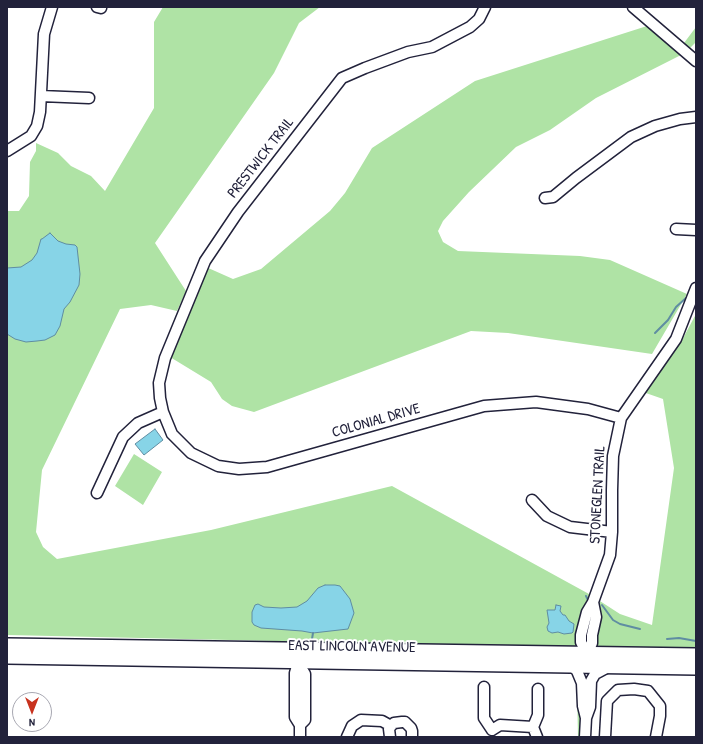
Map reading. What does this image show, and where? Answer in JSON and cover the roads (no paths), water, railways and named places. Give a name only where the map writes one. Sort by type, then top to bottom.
[{"type":"main road","points":[[7,640],[85,641],[100,646]]},
{"type":"main road","name":"EAST LINCOLN AVENUE","points":[[7,645],[100,646],[572,667],[587,660],[608,667],[696,668]]},
{"type":"main road","name":"EAST LINCOLN AVENUE","points":[[7,658],[298,656],[587,660],[696,656]]},
{"type":"street","points":[[7,151],[31,136],[36,126],[40,112],[44,34],[52,7]]},
{"type":"street","name":"PRESTWICK TRAIL","points":[[163,412],[159,383],[165,358],[205,262],[238,212],[342,78],[408,52],[432,47],[470,27],[479,19],[485,7]]},
{"type":"street","points":[[633,7],[696,61]]},
{"type":"street","points":[[41,96],[89,98]]},
{"type":"street","points":[[546,198],[553,197],[576,178],[631,138],[655,126],[680,119],[696,118]]},
{"type":"street","points":[[676,228],[696,230]]},
{"type":"street","name":"STONEGLEN TRAIL","points":[[587,660],[581,642],[581,635],[587,612],[593,602],[610,555],[612,532],[613,456],[621,418],[676,339],[696,288]]},
{"type":"street","name":"COLONIAL DRIVE","points":[[163,412],[172,434],[191,453],[218,466],[239,469],[267,467],[484,406],[536,402],[588,409],[621,418]]},
{"type":"street","points":[[97,492],[122,437],[138,423],[163,412]]},
{"type":"street","points":[[532,500],[547,516],[570,527],[612,532]]},
{"type":"street","points":[[298,656],[305,674],[305,720],[300,725],[300,737]]},
{"type":"street","points":[[572,667],[577,671],[582,683],[583,706],[586,718]]},
{"type":"street","points":[[585,737],[586,718],[590,707],[591,681],[595,674],[608,667]]},
{"type":"street","points":[[484,687],[484,718],[492,733],[500,725],[533,727]]},
{"type":"street","points":[[537,737],[533,727],[538,715],[538,689]]},
{"type":"street","points":[[605,737],[606,701],[618,690],[634,689],[648,691],[660,706],[660,716],[656,737]]},
{"type":"street","points":[[347,737],[352,726],[361,720],[382,721],[391,726]]},
{"type":"street","points":[[391,726],[398,722],[406,722],[411,728],[412,737]]},
{"type":"street","points":[[390,737],[391,726]]},
{"type":"water","points":[[50,233],[58,241],[75,245],[77,247],[80,274],[79,285],[70,302],[64,309],[60,326],[55,335],[45,340],[37,341],[26,342],[15,339],[7,334],[7,268],[21,267],[32,260],[37,253],[41,239]]},
{"type":"water","points":[[155,429],[163,440],[144,455],[135,444]]},
{"type":"water","points":[[325,585],[340,586],[350,599],[354,613],[348,629],[313,633],[261,628],[254,625],[252,622],[252,612],[255,605],[258,604],[264,607],[281,608],[297,607],[307,601],[318,588]]},
{"type":"water","points":[[556,605],[561,606],[560,611],[569,621],[574,624],[572,633],[552,633],[548,631],[547,627],[549,623],[547,610],[555,610]]},
{"type":"waterway","points":[[655,333],[668,320],[676,307],[686,298]]},
{"type":"waterway","points":[[586,596],[588,600]]},
{"type":"waterway","points":[[602,605],[613,620],[620,624],[640,629]]},
{"type":"waterway","points":[[312,639],[313,633]]},
{"type":"waterway","points":[[667,639],[679,638],[696,641]]}]
